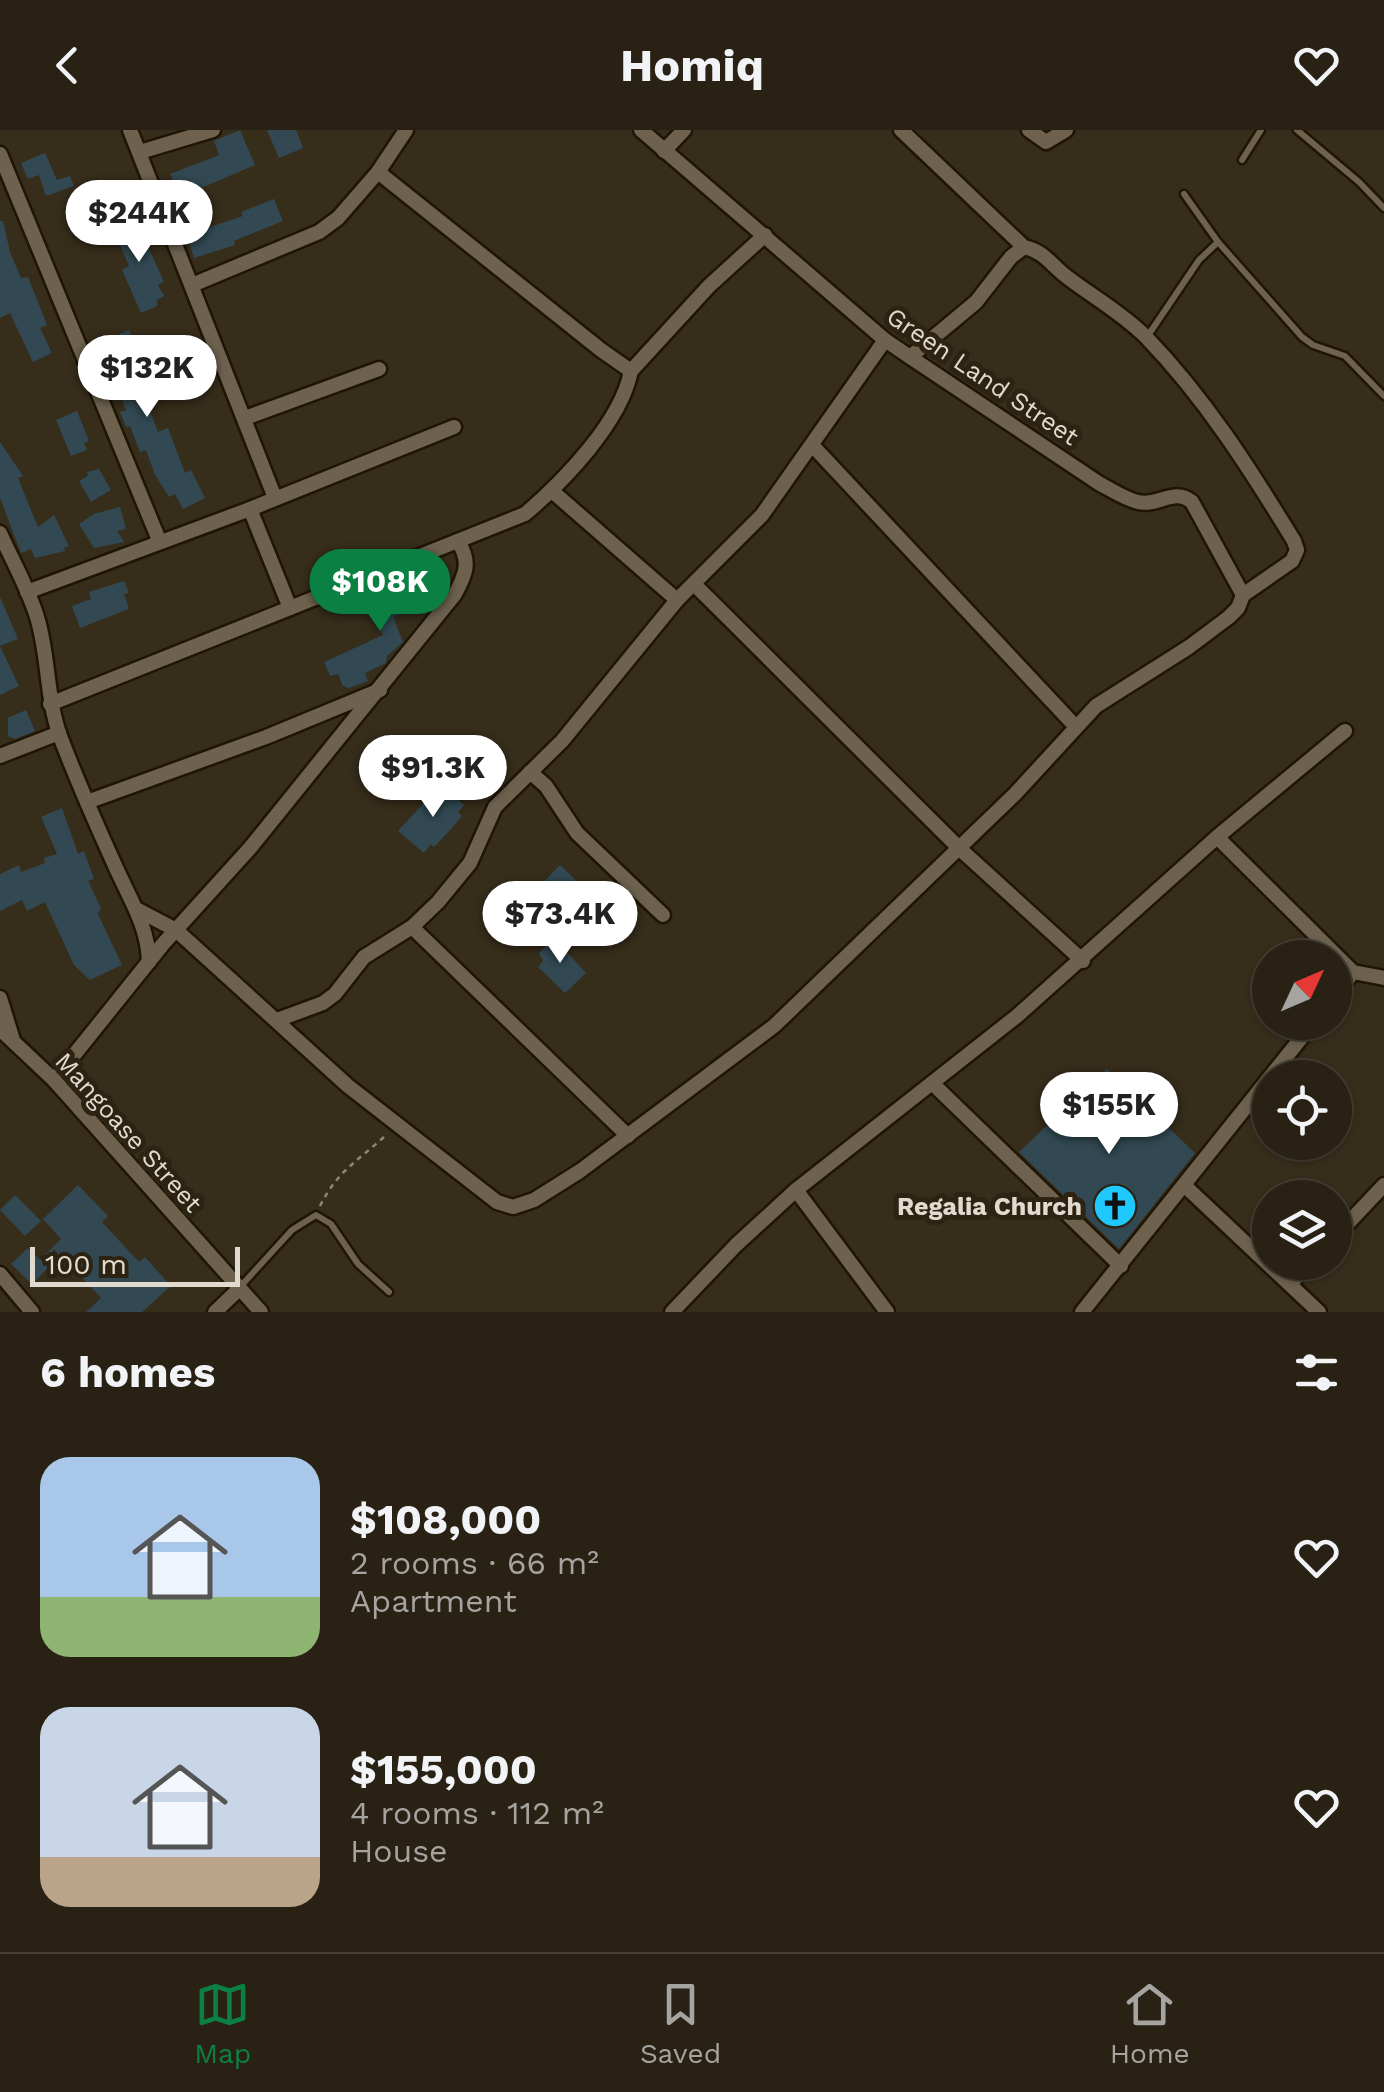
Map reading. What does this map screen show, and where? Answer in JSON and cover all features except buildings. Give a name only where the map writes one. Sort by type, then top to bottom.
[{"type":"street","points":[[130,130],[246,418],[274,498]]},
{"type":"street","points":[[140,152],[213,130]]},
{"type":"street","points":[[192,285],[319,232],[338,218],[378,172],[406,130]]},
{"type":"street","name":"Green Land Street","points":[[641,130],[910,357],[1117,492],[1141,503],[1186,496],[1243,595]]},
{"type":"street","points":[[664,151],[684,130]]},
{"type":"street","points":[[138,910],[176,930],[310,1053],[498,1202],[513,1207],[534,1200],[580,1171],[774,1026],[851,955],[903,899],[960,849],[1110,695],[1189,648],[1238,608],[1243,595],[1292,561],[1297,550],[1294,541],[1230,439],[1146,338],[1064,275],[1046,256],[1024,247],[901,130]]},
{"type":"street","points":[[1028,130],[1046,142],[1066,130]]},
{"type":"street","points":[[0,154],[159,540]]},
{"type":"street","points":[[378,172],[631,371]]},
{"type":"street","points":[[50,704],[524,514],[552,491],[613,416],[628,388],[631,371],[709,286],[765,236]]},
{"type":"street","points":[[910,357],[976,302],[1011,257],[1024,247]]},
{"type":"street","points":[[276,1020],[323,1004],[364,958],[412,926],[438,902],[470,863],[495,806],[562,741],[677,600],[762,514],[886,340]]},
{"type":"street","points":[[246,418],[379,370]]},
{"type":"street","points":[[26,592],[250,509],[454,427]]},
{"type":"street","points":[[812,446],[1076,727]]},
{"type":"street","points":[[552,491],[677,600]]},
{"type":"street","points":[[250,509],[290,608]]},
{"type":"street","points":[[0,532],[36,616],[46,655],[50,704],[59,733],[138,910],[147,938],[149,962]]},
{"type":"street","points":[[54,1080],[149,962],[381,690],[455,594],[467,571],[465,552],[458,541]]},
{"type":"street","points":[[695,584],[960,849],[1082,960]]},
{"type":"street","points":[[87,802],[381,690]]},
{"type":"street","points":[[672,1312],[796,1190],[1082,960],[1217,838],[1346,730]]},
{"type":"street","points":[[0,756],[59,733]]},
{"type":"street","points":[[530,772],[546,786],[577,833],[662,915]]},
{"type":"street","points":[[1217,838],[1320,940]]},
{"type":"street","points":[[412,926],[628,1136]]},
{"type":"street","points":[[1352,972],[1384,978]]},
{"type":"street","points":[[0,998],[13,1040]]},
{"type":"street","name":"Mangoase Street","points":[[0,1029],[54,1080],[261,1312]]},
{"type":"street","points":[[1082,1312],[1300,1040]]},
{"type":"street","points":[[932,1083],[1122,1266]]},
{"type":"street","points":[[1352,1218],[1384,1184]]},
{"type":"street","points":[[1184,1185],[1319,1312]]},
{"type":"street","points":[[796,1190],[887,1312]]},
{"type":"street","points":[[0,1274],[32,1312]]},
{"type":"street","points":[[1290,1284],[1294,1280]]},
{"type":"street","points":[[215,1312],[239,1288]]},
{"type":"lane","points":[[1242,160],[1261,130]]},
{"type":"lane","points":[[1297,130],[1384,208]]},
{"type":"lane","points":[[1184,194],[1218,242],[1302,337],[1345,356],[1384,396]]},
{"type":"lane","points":[[1146,338],[1199,260],[1218,242]]},
{"type":"lane","points":[[239,1288],[292,1230],[316,1215],[331,1224],[358,1264],[388,1292]]},
{"type":"path","points":[[316,1215],[331,1184],[347,1166],[397,1124]]},
{"type":"place","name":"Regalia Church","points":[[1115,1206]]}]
